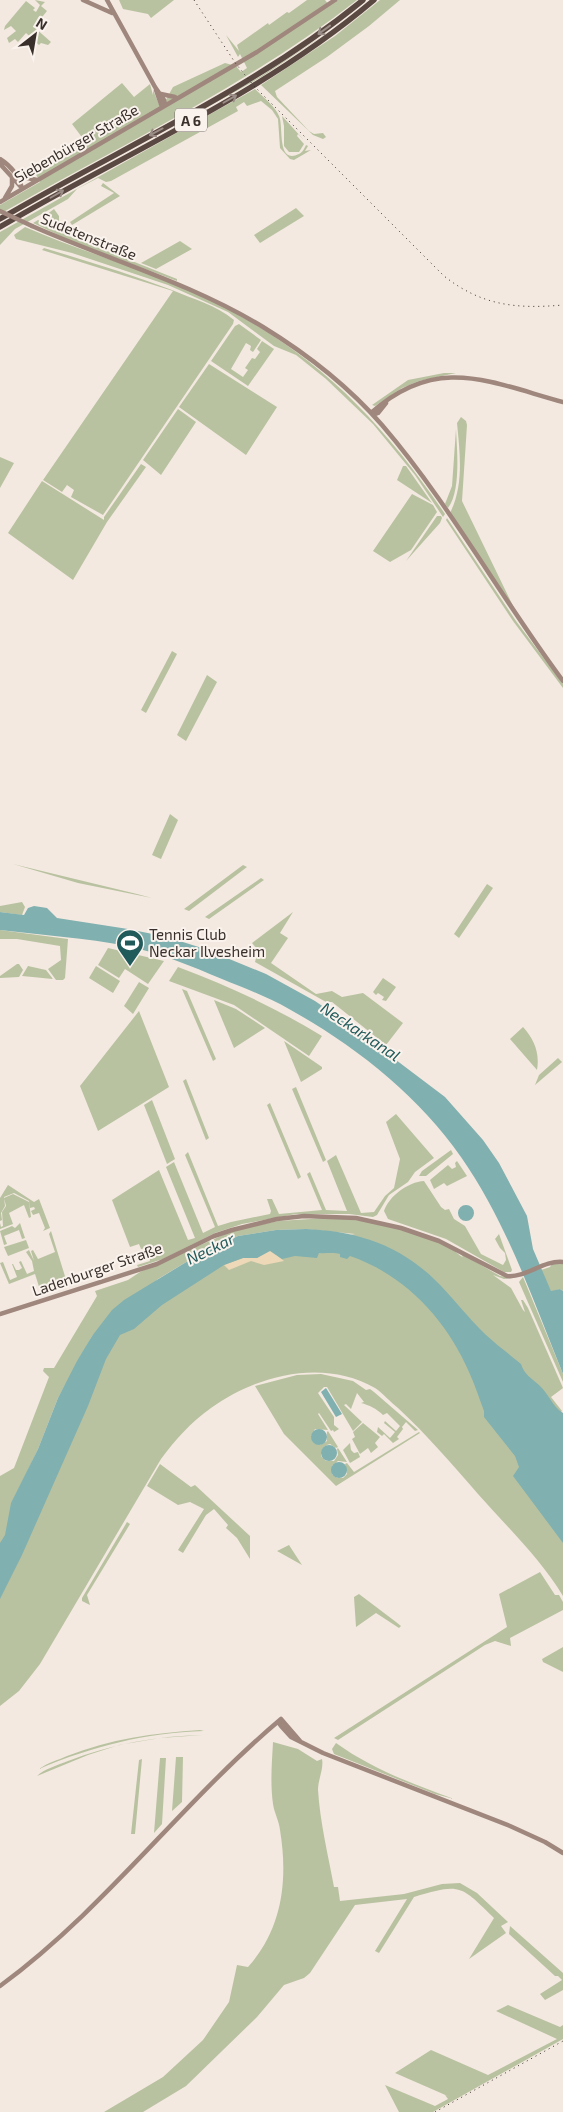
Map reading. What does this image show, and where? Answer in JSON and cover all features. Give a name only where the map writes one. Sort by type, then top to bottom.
[{"type":"highway","name":"A 6","points":[[0,219],[247,81],[303,45],[363,0]]},
{"type":"highway","name":"A 6","points":[[0,227],[261,81],[319,43],[374,0]]},
{"type":"main road","points":[[83,0],[110,11]]},
{"type":"main road","points":[[107,0],[110,11],[155,87],[164,106]]},
{"type":"main road","name":"Siebenbürger Straße","points":[[313,15],[330,0]]},
{"type":"main road","name":"Siebenbürger Straße","points":[[2,201],[257,52],[335,0]]},
{"type":"main road","points":[[155,87],[161,94],[164,106]]},
{"type":"main road","name":"Siebenbürger Straße","points":[[164,106],[175,97],[196,88]]},
{"type":"main road","points":[[161,94],[175,97]]},
{"type":"main road","points":[[0,159],[11,167],[22,189]]},
{"type":"main road","points":[[0,164],[15,176],[38,180]]},
{"type":"main road","points":[[2,201],[12,186],[15,176]]},
{"type":"main road","name":"Sudetenstraße","points":[[0,210],[32,226],[170,281],[236,311],[283,340],[336,380],[382,424],[430,488],[522,626],[563,681]]},
{"type":"main road","points":[[372,414],[399,393],[425,381],[456,376],[481,380],[563,402]]},
{"type":"main road","points":[[372,414],[381,410],[388,400]]},
{"type":"main road","points":[[381,410],[382,424]]},
{"type":"main road","name":"Ladenburger Straße","points":[[0,1314],[157,1264],[214,1236],[232,1230],[277,1219],[304,1216],[356,1218],[401,1228],[439,1241],[502,1275],[514,1276],[540,1266],[563,1262]]},
{"type":"main road","points":[[0,1986],[76,1923],[110,1890],[208,1785],[280,1720]]},
{"type":"main road","points":[[280,1720],[284,1731]]},
{"type":"main road","points":[[280,1720],[300,1741]]},
{"type":"main road","points":[[268,1731],[284,1731],[323,1753],[510,1826],[545,1842],[563,1853]]},
{"type":"green space","points":[[35,0],[45,2],[41,6],[47,11],[34,27],[51,42],[48,45],[41,43],[39,45],[26,33],[18,42],[15,39],[9,43],[7,38],[16,31],[11,26],[4,30],[5,26],[26,1],[35,8],[33,10],[36,12],[40,5]]},
{"type":"green space","points":[[119,0],[174,0],[151,18],[148,14],[123,9]]},
{"type":"green space","points":[[307,0],[325,0],[329,5],[337,0],[357,0],[272,60],[227,87],[0,214],[0,205],[40,182],[33,169],[60,157],[63,159],[87,144],[72,124],[122,83],[134,97],[150,84],[153,95],[153,90],[161,109],[173,87],[225,63],[236,66],[241,72],[247,68],[240,54],[238,57],[226,35],[239,51],[237,45],[268,23],[269,25]]},
{"type":"green space","points":[[380,0],[400,0],[327,57],[275,91],[277,97],[309,131],[314,134],[323,133],[326,137],[323,139],[313,135],[261,85],[335,36]]},
{"type":"green space","points":[[324,35],[263,76],[154,137],[261,76]]},
{"type":"green space","points":[[255,89],[272,105],[279,116],[282,143],[287,154],[292,156],[299,154],[306,145],[308,146],[305,151],[311,150],[294,160],[290,159],[280,148],[278,119],[272,110],[261,101],[247,106],[244,102],[236,107],[238,111],[111,181],[106,182],[98,178],[77,189],[68,199],[15,229],[0,245],[0,232]]},
{"type":"green space","points":[[282,116],[303,139],[298,134],[297,136],[304,144],[299,152],[289,152],[284,146]]},
{"type":"green space","points":[[103,183],[120,196],[72,225],[70,222],[114,193],[101,186]]},
{"type":"green space","points":[[296,208],[304,216],[260,243],[254,235]]},
{"type":"green space","points":[[54,209],[59,216],[59,223],[54,226],[42,218]]},
{"type":"green space","points":[[38,220],[57,231],[177,279],[177,281],[71,241],[33,223]]},
{"type":"green space","points":[[25,227],[192,291],[270,334],[304,358],[364,412],[419,477],[445,514],[443,517],[415,475],[373,424],[326,379],[296,355],[274,346],[228,312],[168,285],[72,253],[16,239],[14,235]]},
{"type":"green space","points":[[180,241],[192,249],[156,269],[141,263]]},
{"type":"green space","points":[[44,248],[172,290],[212,306],[234,320],[103,515],[71,497],[74,490],[67,485],[62,492],[43,480],[173,291],[42,250]]},
{"type":"green space","points":[[239,324],[261,340],[253,352],[250,350],[251,346],[246,343],[231,369],[243,377],[248,370],[245,368],[252,358],[255,359],[260,352],[257,349],[262,341],[274,349],[248,386],[211,361],[235,326]]},
{"type":"green space","points":[[209,364],[277,407],[246,455],[179,407]]},
{"type":"green space","points":[[444,373],[456,373],[419,381],[402,388],[375,406],[372,405],[408,380]]},
{"type":"green space","points":[[178,409],[196,422],[161,475],[143,460]]},
{"type":"green space","points":[[461,417],[466,421],[467,425],[462,501],[515,610],[450,513],[459,480],[460,458],[457,423]]},
{"type":"green space","points":[[456,429],[457,481],[452,501],[448,508],[445,504],[452,486]]},
{"type":"green space","points":[[0,457],[14,463],[0,488]]},
{"type":"green space","points":[[141,464],[146,467],[107,522],[73,580],[8,533],[42,481],[104,520],[104,517]]},
{"type":"green space","points":[[403,466],[406,466],[432,503],[397,480]]},
{"type":"green space","points":[[412,494],[433,505],[437,512],[411,550],[390,562],[373,551]]},
{"type":"green space","points":[[437,516],[442,518],[440,523],[406,561]]},
{"type":"green space","points":[[447,518],[516,621],[563,684],[563,688],[513,621],[446,520]]},
{"type":"green space","points":[[172,651],[177,654],[146,713],[141,710]]},
{"type":"green space","points":[[207,675],[217,682],[186,741],[177,735]]},
{"type":"green space","points":[[170,814],[178,820],[161,859],[152,855]]},
{"type":"green space","points":[[13,864],[137,894],[152,898],[78,883]]},
{"type":"green space","points":[[243,865],[247,867],[189,911],[184,909]]},
{"type":"green space","points":[[261,878],[264,880],[209,919],[205,917]]},
{"type":"green space","points":[[487,884],[493,888],[459,938],[454,934]]},
{"type":"green space","points":[[22,902],[25,907],[22,915],[0,912],[0,906]]},
{"type":"green space","points":[[293,912],[280,933],[288,938],[271,963],[316,994],[332,991],[342,997],[363,993],[403,1023],[386,1045],[332,1002],[326,1002],[255,962],[258,950],[252,943]]},
{"type":"green space","points":[[0,930],[68,939],[65,978],[63,980],[56,980],[48,969],[61,960],[60,946],[17,939],[0,939]]},
{"type":"green space","name":"Tennis Club Neckar Ilvesheim","points":[[108,948],[164,961],[148,984],[125,969],[119,978],[98,965]]},
{"type":"green space","points":[[17,964],[23,970],[19,977],[0,978],[0,976]]},
{"type":"green space","points":[[28,966],[46,970],[53,979],[22,976]]},
{"type":"green space","points":[[96,966],[120,981],[113,993],[89,978]]},
{"type":"green space","points":[[178,967],[252,998],[322,1036],[309,1056],[234,1005],[169,981]]},
{"type":"green space","points":[[383,978],[396,987],[386,1001],[382,1000],[384,997],[373,992]]},
{"type":"green space","points":[[139,982],[149,988],[133,1014],[124,1006]]},
{"type":"green space","points":[[182,989],[187,991],[216,1059],[213,1061]]},
{"type":"green space","points":[[214,1000],[236,1009],[265,1028],[234,1048]]},
{"type":"green space","points":[[139,1011],[169,1087],[98,1131],[80,1086]]},
{"type":"green space","points":[[523,1027],[535,1047],[538,1058],[537,1070],[510,1039]]},
{"type":"green space","points":[[284,1041],[322,1067],[322,1069],[301,1082]]},
{"type":"green space","points":[[558,1058],[562,1062],[535,1085],[539,1075]]},
{"type":"green space","points":[[186,1079],[209,1138],[206,1140],[183,1081]]},
{"type":"green space","points":[[296,1087],[326,1160],[323,1162],[292,1089]]},
{"type":"green space","points":[[152,1100],[175,1159],[167,1164],[144,1105]]},
{"type":"green space","points":[[270,1103],[301,1177],[298,1179],[267,1105]]},
{"type":"green space","points":[[396,1114],[434,1158],[415,1172],[408,1182],[389,1195],[377,1215],[373,1217],[349,1214],[296,1214],[242,1224],[215,1233],[163,1259],[138,1267],[137,1265],[150,1261],[146,1248],[141,1249],[139,1244],[130,1247],[112,1200],[159,1170],[188,1240],[195,1238],[166,1167],[174,1162],[203,1233],[215,1227],[185,1155],[188,1152],[218,1226],[270,1214],[271,1211],[267,1199],[272,1199],[279,1214],[322,1210],[307,1174],[310,1172],[326,1210],[347,1211],[327,1161],[336,1155],[361,1213],[374,1212],[385,1196],[394,1188],[400,1159],[386,1122]]},
{"type":"green space","points":[[451,1150],[453,1154],[426,1176],[419,1176],[422,1171]]},
{"type":"green space","points":[[457,1161],[467,1176],[447,1186],[444,1183],[434,1189],[430,1180],[448,1165],[452,1169],[456,1167],[455,1163]]},
{"type":"green space","points":[[424,1181],[441,1207],[445,1210],[449,1209],[454,1219],[465,1226],[481,1254],[503,1265],[506,1260],[505,1253],[495,1239],[499,1234],[512,1270],[511,1272],[504,1272],[446,1239],[388,1219],[384,1211],[390,1200],[406,1187]]},
{"type":"green space","points":[[8,1185],[34,1202],[39,1199],[50,1228],[43,1231],[45,1228],[39,1213],[33,1215],[31,1211],[35,1209],[34,1207],[30,1208],[29,1201],[14,1193],[4,1197],[5,1206],[1,1213],[2,1220],[0,1221],[0,1198]]},
{"type":"green space","points":[[13,1194],[29,1202],[31,1217],[29,1218],[24,1205],[9,1213],[13,1224],[0,1229],[0,1223],[1,1227],[3,1226],[2,1212],[6,1206],[4,1198]]},
{"type":"green space","points":[[327,1218],[358,1220],[391,1226],[438,1241],[461,1256],[463,1257],[460,1253],[500,1276],[513,1278],[504,1279],[493,1275],[511,1288],[525,1312],[521,1300],[523,1300],[528,1308],[563,1388],[551,1397],[562,1411],[531,1434],[563,1478],[563,1596],[523,1543],[429,1439],[381,1392],[355,1379],[334,1374],[312,1372],[291,1374],[269,1379],[229,1396],[204,1413],[178,1438],[161,1459],[40,1664],[19,1691],[0,1706],[0,1476],[14,1468],[49,1377],[43,1371],[44,1368],[54,1368],[97,1296],[95,1291],[128,1280],[140,1272],[232,1231],[278,1221]],"holes":[[[306,1229],[355,1234],[224,1259],[106,1344],[16,1495],[38,1449],[58,1398],[92,1336],[158,1279],[201,1253],[238,1236],[276,1230]]]},
{"type":"green space","points":[[20,1223],[25,1238],[22,1239],[19,1230],[4,1236],[7,1244],[4,1245],[0,1231],[12,1226],[15,1228]]},
{"type":"green space","points":[[51,1231],[68,1286],[41,1293],[35,1274],[9,1284],[0,1263],[3,1262],[10,1280],[17,1277],[12,1264],[16,1270],[19,1270],[22,1268],[19,1262],[21,1261],[27,1274],[34,1271],[32,1261],[26,1252],[29,1250],[34,1261],[31,1251],[33,1250],[38,1259],[55,1252],[49,1234]]},
{"type":"green space","points":[[26,1240],[29,1248],[8,1256],[4,1247]]},
{"type":"green space","points":[[552,1264],[563,1264],[563,1291],[560,1289],[551,1292],[541,1270],[550,1267]]},
{"type":"green space","points":[[523,1277],[563,1374],[563,1382],[519,1282]]},
{"type":"green space","points":[[321,1374],[353,1381],[366,1390],[370,1389],[418,1430],[415,1431],[406,1422],[397,1437],[399,1439],[393,1443],[384,1434],[382,1436],[377,1432],[378,1427],[390,1438],[395,1432],[384,1423],[385,1421],[396,1431],[400,1426],[387,1413],[383,1415],[361,1403],[364,1402],[357,1393],[351,1409],[346,1404],[344,1405],[362,1422],[353,1431],[327,1387],[324,1387],[318,1393],[334,1417],[334,1425],[339,1429],[334,1432],[333,1430],[331,1431],[319,1413],[328,1430],[315,1429],[311,1436],[314,1443],[320,1445],[327,1441],[328,1431],[338,1447],[336,1448],[330,1444],[324,1447],[321,1456],[326,1461],[334,1461],[338,1455],[338,1448],[347,1462],[338,1461],[332,1466],[332,1474],[337,1478],[343,1478],[347,1474],[345,1464],[347,1463],[354,1472],[420,1433],[336,1486],[284,1434],[255,1386],[297,1375]]},
{"type":"green space","points":[[363,1423],[380,1437],[375,1443],[378,1447],[371,1453],[368,1448],[360,1454],[352,1439],[355,1437],[353,1432]]},
{"type":"green space","points":[[350,1443],[351,1450],[354,1453],[358,1452],[360,1457],[350,1463],[343,1450]]},
{"type":"green space","points":[[160,1464],[191,1487],[195,1485],[250,1536],[250,1559],[237,1538],[226,1528],[228,1525],[214,1509],[206,1515],[183,1553],[178,1550],[204,1509],[190,1502],[178,1505],[147,1486]]},
{"type":"green space","points":[[127,1522],[130,1524],[87,1595],[90,1605],[82,1601],[82,1598]]},
{"type":"green space","points":[[289,1545],[302,1565],[277,1551]]},
{"type":"green space","points":[[540,1572],[555,1595],[559,1595],[563,1602],[563,1610],[510,1638],[511,1646],[495,1641],[485,1645],[338,1740],[334,1738],[507,1627],[499,1594]]},
{"type":"green space","points":[[359,1594],[401,1626],[399,1628],[376,1613],[356,1627],[354,1597]]},
{"type":"green space","points":[[563,1647],[563,1672],[543,1662],[542,1659]]},
{"type":"green space","points":[[204,1731],[140,1738],[99,1747],[39,1769],[45,1765],[99,1745],[149,1735]]},
{"type":"green space","points":[[273,1742],[298,1749],[317,1761],[322,1759],[318,1790],[320,1814],[334,1887],[338,1887],[340,1901],[404,1894],[442,1884],[460,1883],[477,1893],[508,1922],[501,1926],[506,1933],[469,1959],[494,1918],[466,1893],[451,1889],[442,1890],[414,1897],[379,1953],[375,1951],[407,1899],[355,1905],[310,1973],[304,1978],[284,1985],[257,2017],[186,2086],[143,2112],[104,2112],[163,2077],[203,2040],[229,2002],[237,1965],[248,1967],[260,1952],[269,1936],[276,1919],[283,1885],[280,1830],[272,1796]]},
{"type":"green space","points":[[336,1743],[378,1768],[408,1782],[454,1799],[435,1794],[334,1754],[332,1749]]},
{"type":"green space","points":[[115,1746],[37,1776],[43,1771],[56,1766],[85,1755]]},
{"type":"green space","points":[[176,1757],[183,1757],[182,1802],[172,1811]]},
{"type":"green space","points":[[160,1758],[166,1758],[162,1824],[154,1833]]},
{"type":"green space","points":[[142,1759],[135,1834],[131,1834],[139,1760]]},
{"type":"green space","points":[[510,1926],[563,1973],[563,1990],[545,2000],[540,1994],[562,1980],[555,1976],[509,1934]]},
{"type":"green space","points":[[508,2005],[560,2027],[563,2025],[563,2039],[433,2112],[399,2112],[385,2085],[435,2106],[448,2099],[445,2095],[450,2097],[395,2073],[431,2050],[488,2075],[557,2039],[496,2011]]},
{"type":"sand","points":[[270,1250],[284,1261],[264,1265],[251,1261],[229,1270],[224,1265],[243,1258],[257,1258]]},
{"type":"water","points":[[34,906],[47,908],[57,918],[167,937],[205,949],[266,974],[315,1001],[445,1097],[483,1140],[499,1163],[527,1216],[533,1249],[551,1291],[560,1289],[563,1291],[563,1374],[530,1290],[492,1208],[461,1157],[444,1134],[405,1092],[361,1055],[313,1023],[247,989],[175,960],[151,952],[111,943],[0,930],[0,912],[24,915],[28,908]]},
{"type":"water","points":[[466,1205],[472,1207],[474,1213],[472,1219],[466,1221],[460,1219],[458,1213],[460,1207]]},
{"type":"water","points":[[306,1229],[359,1236],[391,1248],[420,1267],[441,1286],[486,1335],[521,1364],[526,1373],[563,1413],[563,1543],[513,1476],[519,1467],[515,1456],[484,1417],[484,1411],[475,1387],[460,1353],[436,1317],[422,1301],[389,1275],[370,1264],[350,1256],[347,1259],[340,1257],[340,1254],[319,1253],[317,1258],[295,1256],[282,1259],[270,1251],[257,1258],[243,1258],[224,1265],[162,1305],[134,1329],[120,1335],[106,1359],[88,1406],[22,1555],[0,1599],[0,1543],[5,1535],[11,1503],[38,1449],[58,1398],[77,1361],[92,1336],[112,1310],[124,1300],[201,1253],[238,1236],[276,1230]]},
{"type":"water","points":[[326,1388],[342,1414],[336,1417],[321,1392]]},
{"type":"water","points":[[319,1429],[325,1431],[327,1437],[325,1443],[319,1445],[313,1443],[311,1437],[313,1431]]},
{"type":"water","points":[[329,1445],[335,1447],[337,1453],[335,1459],[329,1461],[323,1459],[321,1453],[323,1447]]},
{"type":"water","points":[[339,1462],[345,1464],[347,1470],[345,1476],[339,1478],[333,1476],[331,1470],[333,1464]]},
{"type":"railway","points":[[194,0],[236,64],[254,86],[444,276],[472,294],[501,303],[530,306],[563,305]]},
{"type":"railway","points":[[435,2112],[563,2041]]},
{"type":"place","name":"Tennis Club Neckar Ilvesheim","points":[[130,967]]},
{"type":"water label","name":"Neckarkanal","points":[[361,1031]]},
{"type":"water label","name":"Neckar","points":[[210,1248]]}]
